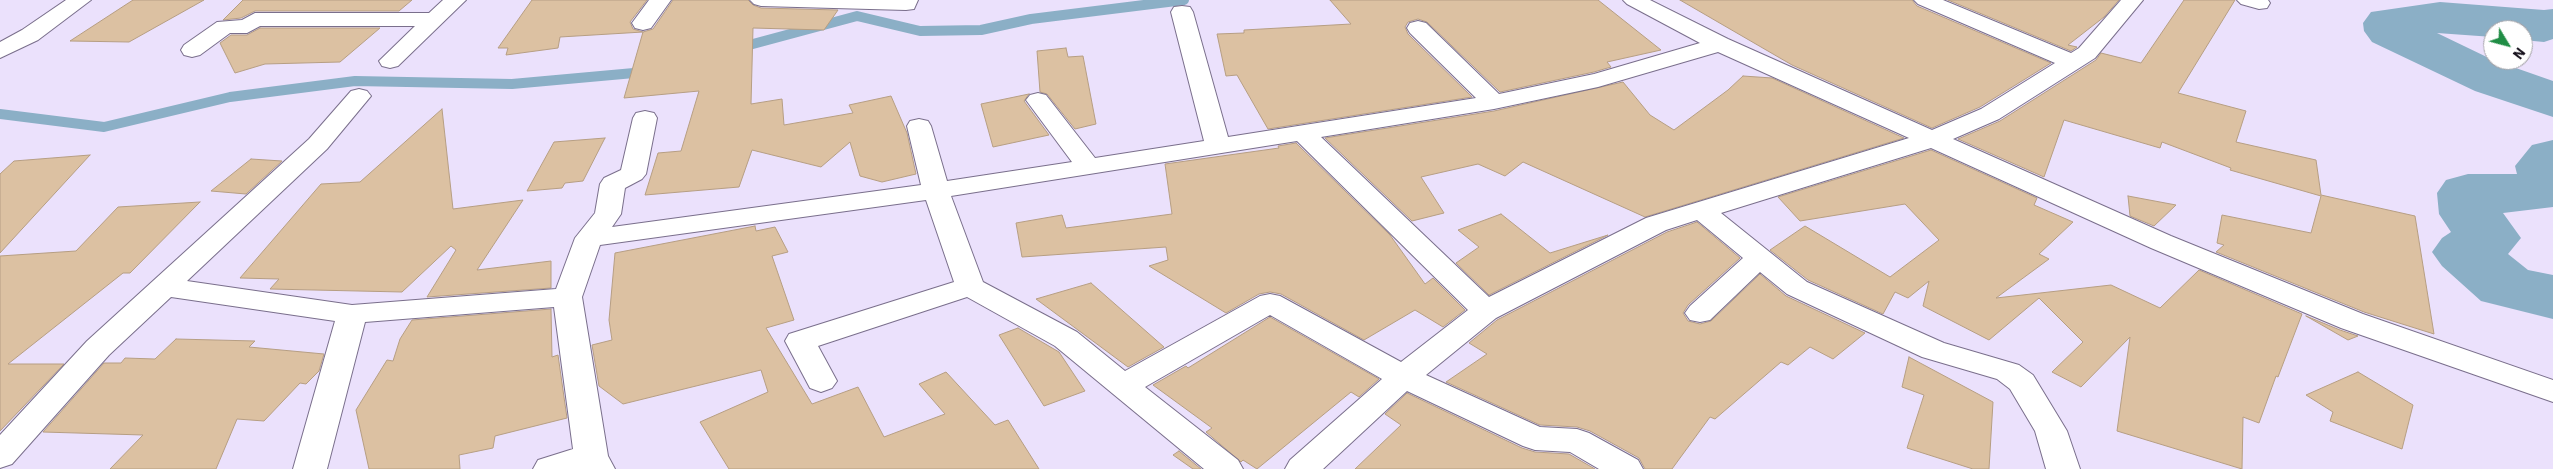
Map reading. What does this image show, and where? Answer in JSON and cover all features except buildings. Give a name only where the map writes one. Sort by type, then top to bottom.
[{"type":"street","points":[[0,51],[30,34],[80,0]]},
{"type":"street","points":[[390,61],[455,0]]},
{"type":"street","points":[[643,23],[660,0]]},
{"type":"street","points":[[761,0],[906,4],[907,0]]},
{"type":"street","points":[[1634,0],[1720,44],[1930,140],[2161,242],[2352,321],[2552,394]]},
{"type":"street","points":[[1925,0],[2073,62]]},
{"type":"street","points":[[1302,469],[1403,377],[1486,311],[1656,224],[1930,140],[1990,114],[2087,53],[2132,0]]},
{"type":"street","points":[[1182,12],[1218,144]]},
{"type":"street","points":[[192,50],[225,27],[247,26],[256,20],[434,19]]},
{"type":"street","points":[[1418,28],[1494,102]]},
{"type":"street","points":[[590,238],[936,191],[1218,144],[1494,102],[1598,80],[1720,44]]},
{"type":"street","points":[[0,456],[98,348],[318,144],[358,96]]},
{"type":"street","points":[[1038,100],[1088,166]]},
{"type":"street","points":[[550,469],[595,463],[567,297],[590,238],[608,214],[613,184],[633,174],[646,118]]},
{"type":"street","points":[[919,126],[936,191],[970,287],[1066,339],[1226,469]]},
{"type":"street","points":[[1302,132],[1486,311]]},
{"type":"street","points":[[1701,210],[1797,288],[1933,350],[2008,372],[2022,382],[2051,431],[2063,469]]},
{"type":"street","points":[[1700,313],[1760,258]]},
{"type":"street","points":[[165,287],[352,314],[567,297]]},
{"type":"street","points":[[821,381],[800,342],[970,287]]},
{"type":"street","points":[[1124,386],[1270,303],[1403,377],[1535,438],[1577,441],[1626,469]]},
{"type":"street","points":[[310,469],[352,314]]},
{"type":"waterway","points":[[738,48],[857,16],[920,31],[981,30],[1031,19],[1184,0]]},
{"type":"waterway","points":[[2553,24],[2544,26],[2440,17],[2389,23],[2390,31],[2494,79],[2553,100]]},
{"type":"waterway","points":[[0,114],[104,127],[230,97],[355,81],[512,84],[645,72]]},
{"type":"waterway","points":[[2553,158],[2545,166],[2551,189],[2509,194],[2468,193],[2471,214],[2488,238],[2465,252],[2505,286],[2553,297]]}]
